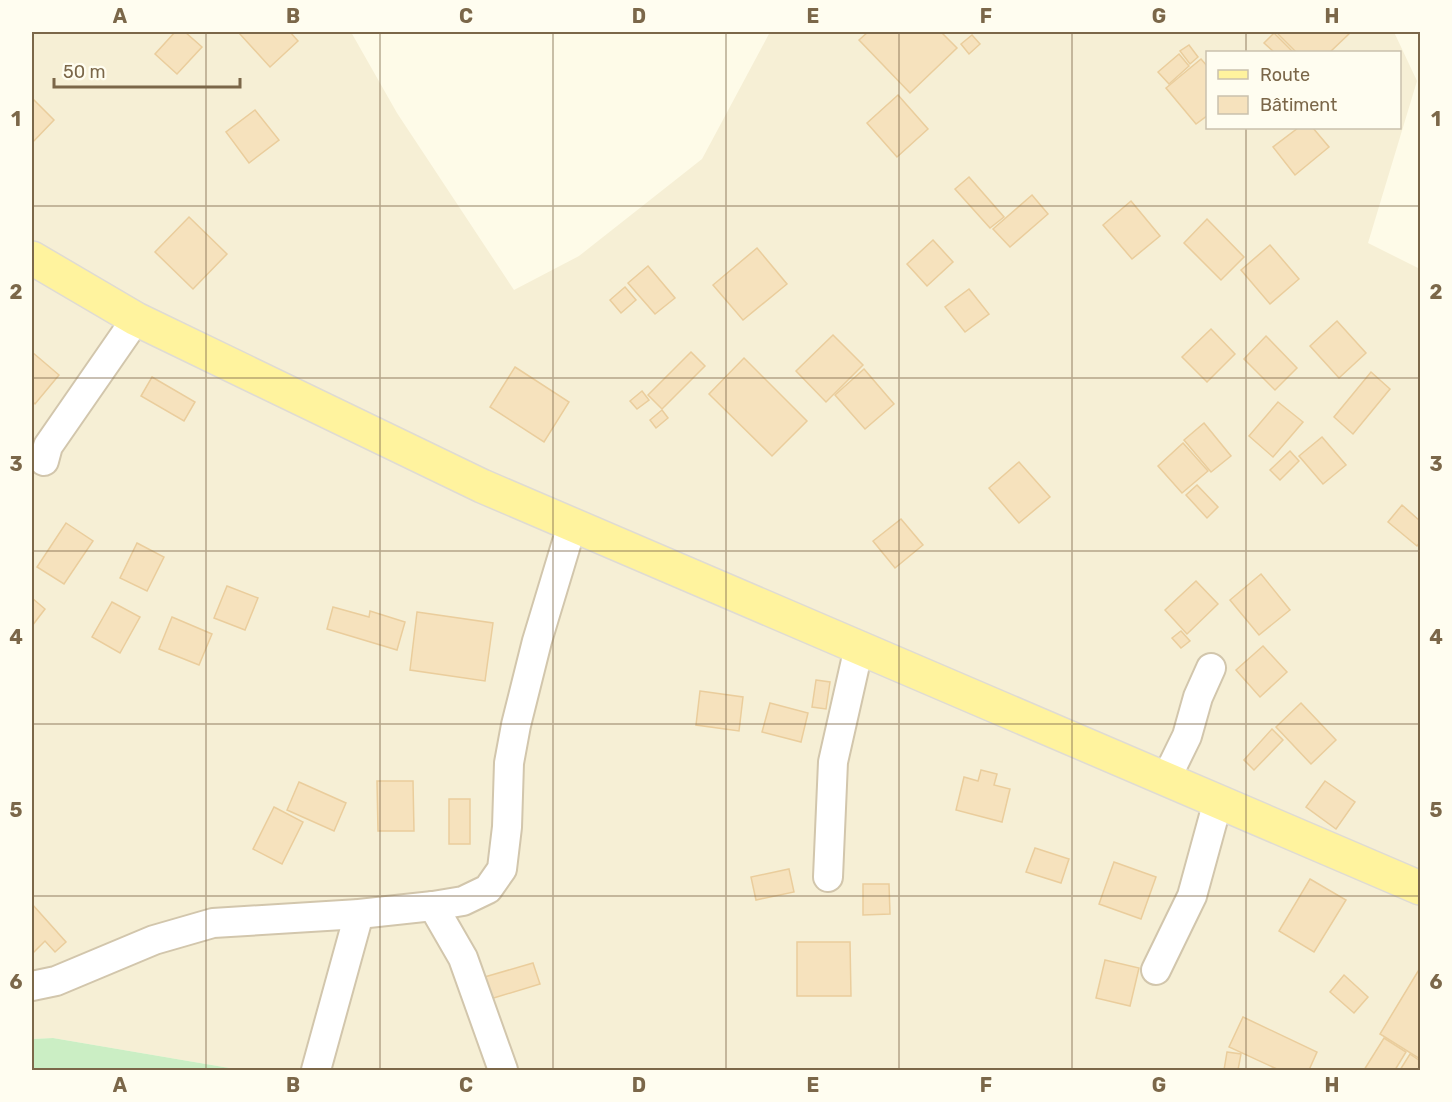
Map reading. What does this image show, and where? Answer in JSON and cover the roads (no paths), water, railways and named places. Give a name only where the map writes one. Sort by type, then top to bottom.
[{"type":"main road","points":[[32,258],[136,319],[401,448],[572,525],[1420,888]]},
{"type":"street","points":[[44,461],[48,446],[136,319]]},
{"type":"street","points":[[32,986],[56,981],[154,940],[213,923],[359,914],[433,906],[463,901],[488,889],[502,869],[507,827],[509,763],[516,725],[537,641],[572,525]]},
{"type":"street","points":[[828,877],[833,762],[859,647]]},
{"type":"street","points":[[1166,779],[1187,736],[1198,697],[1212,668]]},
{"type":"street","points":[[1156,970],[1192,896],[1218,801]]},
{"type":"street","points":[[433,906],[463,958],[503,1071]]},
{"type":"street","points":[[316,1071],[359,914]]}]
